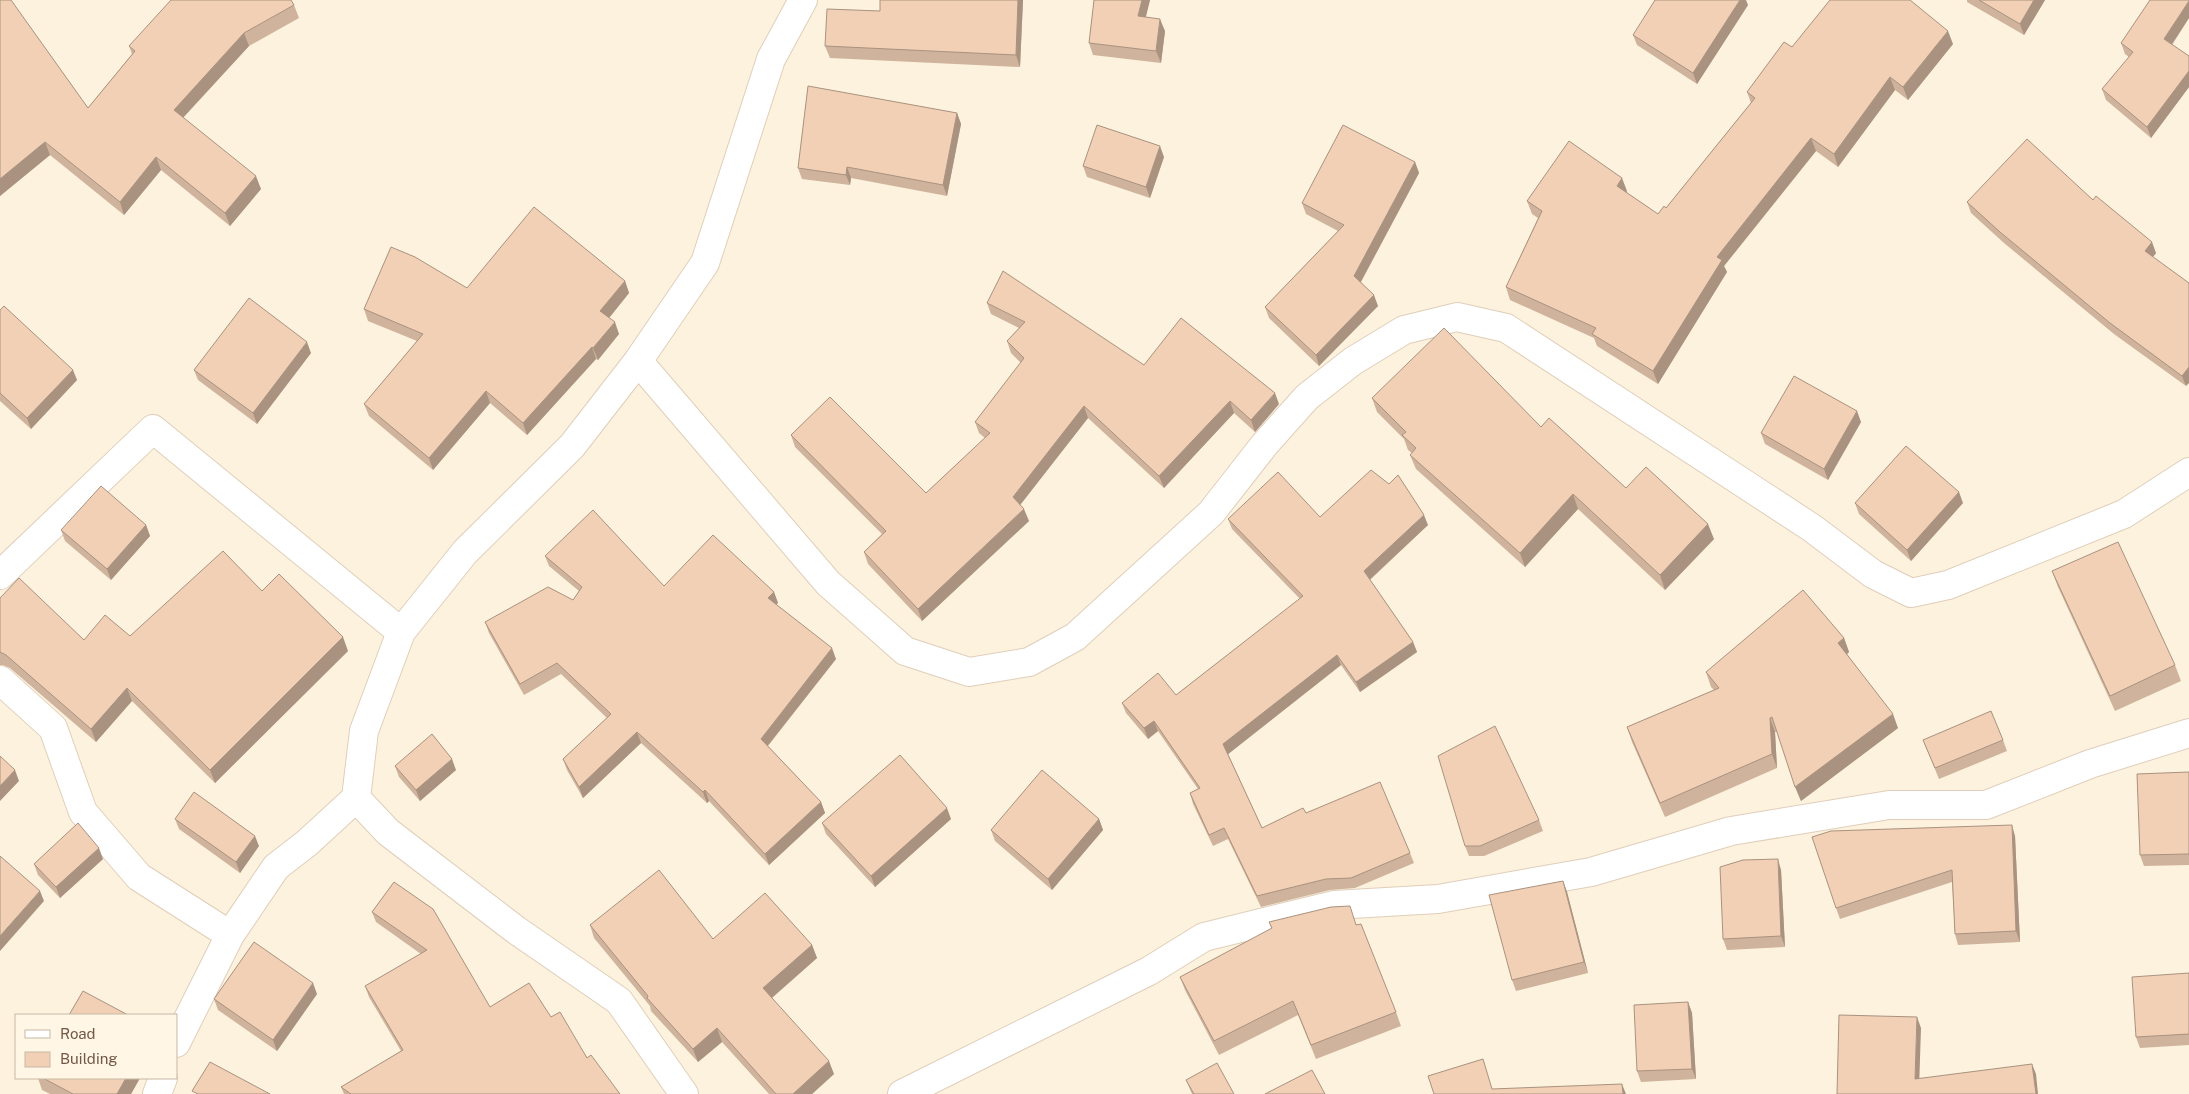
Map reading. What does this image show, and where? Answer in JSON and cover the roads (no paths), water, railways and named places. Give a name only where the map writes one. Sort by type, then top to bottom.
[{"type":"street","points":[[178,1039],[230,935],[276,867],[307,843],[356,798],[364,731],[401,632],[465,552],[572,446],[638,361],[705,263],[771,59],[803,0]]},
{"type":"street","points":[[638,361],[828,583],[905,652],[969,672],[1029,662],[1075,637],[1211,513],[1265,444],[1307,397],[1354,361],[1404,330],[1457,317],[1506,328],[1812,528],[1873,574],[1911,593],[1948,585],[2124,514],[2189,472]]},
{"type":"street","points":[[0,575],[153,429],[401,632]]},
{"type":"street","points":[[0,680],[52,728],[83,812],[139,877],[230,935]]},
{"type":"street","points":[[902,1094],[1149,971],[1204,938],[1334,905],[1438,899],[1591,872],[1731,831],[1889,805],[1986,805],[2090,764],[2189,733]]},
{"type":"street","points":[[356,798],[388,832],[516,930],[619,1001],[684,1094]]},
{"type":"street","points":[[157,1094],[163,1079]]}]
